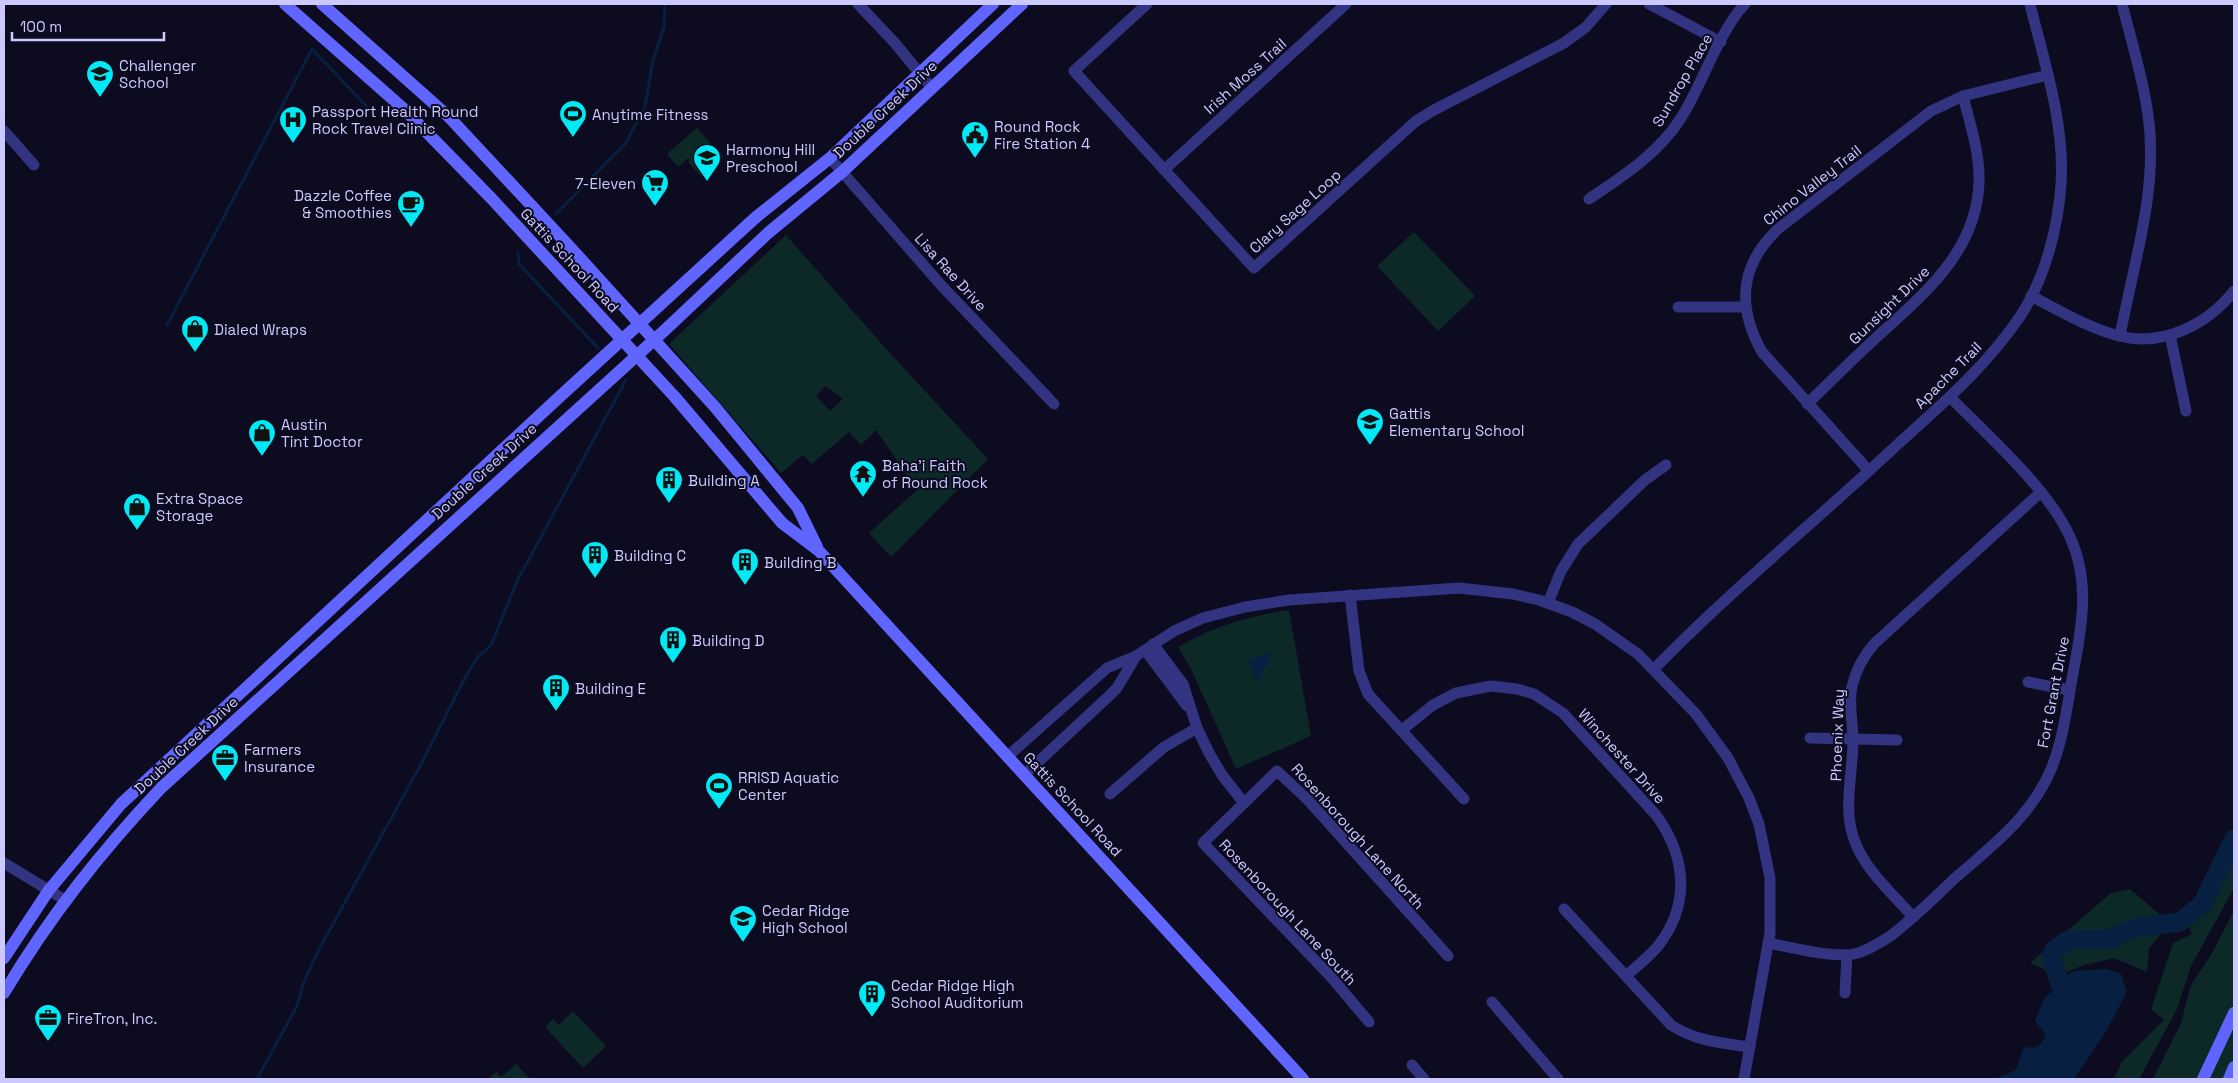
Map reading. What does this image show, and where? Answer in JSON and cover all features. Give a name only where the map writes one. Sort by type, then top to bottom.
[{"type":"street","name":"Gattis School Road","points":[[285,4],[406,110],[491,198],[674,396],[782,523],[819,551],[1303,1079]]},
{"type":"street","name":"Gattis School Road","points":[[322,4],[449,117],[569,246],[715,407],[798,508],[819,551]]},
{"type":"street","points":[[858,4],[932,88]]},
{"type":"street","name":"Double Creek Drive","points":[[4,958],[49,890],[121,804],[755,218],[830,158],[993,4]]},
{"type":"street","name":"Double Creek Drive","points":[[4,993],[40,935],[65,900],[101,855],[161,788],[768,233],[842,172],[1022,4]]},
{"type":"street","name":"Clary Sage Loop","points":[[1147,4],[1074,71],[1254,268],[1416,121],[1564,43],[1586,26],[1606,4]]},
{"type":"street","name":"Irish Moss Trail","points":[[1164,170],[1346,4]]},
{"type":"street","points":[[1649,4],[1721,42]]},
{"type":"street","name":"Sundrop Place","points":[[1589,199],[1646,158],[1668,136],[1681,118],[1721,42],[1745,4]]},
{"type":"street","name":"Apache Trail","points":[[1654,669],[1736,590],[1950,397],[2001,343],[2022,314],[2042,273],[2050,247],[2057,217],[2061,184],[2060,136],[2048,75],[2030,4]]},
{"type":"street","points":[[2120,336],[2146,206],[2150,133],[2145,97],[2122,4]]},
{"type":"street","name":"Chino Valley Trail","points":[[1869,472],[1762,352],[1751,331],[1745,307],[1745,291],[1750,268],[1767,240],[1924,116],[1946,103],[1963,96],[2048,75]]},
{"type":"street","name":"Gunsight Drive","points":[[1807,404],[1934,284],[1956,254],[1971,223],[1977,203],[1979,182],[1978,159],[1963,96]]},
{"type":"street","points":[[4,131],[34,164]]},
{"type":"street","name":"Lisa Rae Drive","points":[[830,158],[941,285],[1054,404]]},
{"type":"street","points":[[2031,296],[2097,328],[2120,336],[2143,338],[2170,335],[2197,324],[2213,313],[2234,291]]},
{"type":"street","points":[[1678,307],[1745,307]]},
{"type":"street","points":[[2170,335],[2186,411]]},
{"type":"street","name":"Fort Grant Drive","points":[[1768,943],[1807,951],[1847,955],[1875,945],[1895,932],[2014,826],[2045,783],[2058,751],[2084,609],[2081,572],[2070,537],[2052,506],[2041,492],[1950,397]]},
{"type":"street","points":[[1548,603],[1561,571],[1578,544],[1646,480],[1666,465]]},
{"type":"street","name":"Phoenix Way","points":[[1913,917],[1868,866],[1854,841],[1849,813],[1853,738],[1850,702],[1852,686],[1858,670],[1870,649],[2041,492]]},
{"type":"street","points":[[1007,757],[1107,668],[1144,650],[1190,623],[1211,616],[1245,607],[1289,600],[1459,588],[1512,594],[1548,603],[1595,624],[1617,638],[1654,669],[1712,735],[1728,758],[1749,798],[1759,824],[1770,878],[1772,906],[1768,943],[1744,1079]]},
{"type":"street","points":[[1350,595],[1358,671],[1368,694],[1464,799]]},
{"type":"street","points":[[1144,650],[1183,684],[1197,728],[1222,775],[1244,803]]},
{"type":"street","points":[[1024,775],[1117,688],[1144,650]]},
{"type":"street","points":[[2028,682],[2070,690]]},
{"type":"street","name":"Winchester Drive","points":[[1402,730],[1433,705],[1456,693],[1491,686],[1517,689],[1534,694],[1563,713],[1643,800],[1666,828],[1674,844],[1680,868],[1681,885],[1677,910],[1667,933],[1651,953],[1627,975]]},
{"type":"street","points":[[1110,794],[1164,747],[1197,728]]},
{"type":"street","points":[[1810,738],[1897,740]]},
{"type":"street","name":"Rosenborough Lane North","points":[[1244,803],[1277,771],[1308,800],[1448,956]]},
{"type":"street","name":"Rosenborough Lane South","points":[[1244,803],[1203,843],[1331,977],[1369,1022]]},
{"type":"street","points":[[4,862],[65,900]]},
{"type":"street","points":[[1564,909],[1627,975],[1666,1020],[1682,1032],[1702,1039],[1750,1048]]},
{"type":"street","points":[[1845,993],[1847,955]]},
{"type":"street","points":[[1492,1002],[1558,1079]]},
{"type":"street","points":[[2203,1079],[2234,1013]]},
{"type":"street","points":[[1412,1066],[1424,1079]]},
{"type":"street","points":[[2229,1079],[2234,1067]]},
{"type":"green space","points":[[697,128],[723,157],[701,176],[688,162],[690,160],[688,158],[678,167],[667,154]]},
{"type":"green space","points":[[1414,232],[1475,296],[1438,331],[1377,266]]},
{"type":"green space","points":[[786,235],[888,351],[988,459],[891,557],[869,533],[917,490],[876,430],[861,445],[849,432],[812,464],[803,455],[781,473],[669,344]],"holes":[[[825,386],[843,399],[830,411],[816,396]]]},
{"type":"green space","points":[[1289,610],[1311,736],[1236,769],[1191,669],[1178,647],[1219,627]]},
{"type":"green space","points":[[2234,835],[2234,888],[2191,966],[2176,1011],[2139,1079],[2114,1079],[2121,1063],[2164,1020],[2151,1009],[2173,943],[2192,934],[2186,919]]},
{"type":"green space","points":[[2130,889],[2170,923],[2149,948],[2147,972],[2114,958],[2084,965],[2064,973],[2050,972],[2030,963],[2111,893]]},
{"type":"green space","points":[[2234,911],[2234,1079],[2153,1079],[2181,1023],[2191,985],[2211,955]]},
{"type":"green space","points":[[573,1011],[606,1046],[583,1068],[545,1027],[553,1019],[559,1025]]},
{"type":"green space","points":[[516,1064],[530,1079],[488,1079],[496,1072],[501,1077]]},
{"type":"water","points":[[1270,653],[1271,662],[1262,669],[1264,673],[1260,675],[1261,679],[1256,681],[1249,660]]},
{"type":"water","points":[[2106,969],[2121,974],[2127,992],[2105,1033],[2077,1075],[2072,1079],[1995,1079],[2016,1070],[2024,1047],[2032,1048],[2038,1046],[2044,1039],[2046,1035],[2035,1021],[2045,997],[2060,985],[2055,977],[2058,974],[2064,977],[2074,971]]},
{"type":"waterway","points":[[556,214],[625,144],[645,107],[653,60],[664,27],[665,4]]},
{"type":"waterway","points":[[167,325],[312,49],[371,111],[374,109]]},
{"type":"waterway","points":[[518,252],[519,264],[598,348]]},
{"type":"waterway","points":[[257,1079],[297,1006],[303,984],[317,953],[420,766],[465,678],[476,659],[491,645],[517,581],[626,380]]},
{"type":"waterway","points":[[2065,999],[2051,957],[2054,950],[2068,940],[2111,939],[2134,928],[2180,922],[2202,904],[2234,839]]},
{"type":"place","name":"Challenger School","points":[[100,98]]},
{"type":"place","name":"Anytime Fitness","points":[[573,138]]},
{"type":"place","name":"Passport Health Round Rock Travel Clinic","points":[[293,144]]},
{"type":"place","name":"Round Rock Fire Station 4","points":[[975,159]]},
{"type":"place","name":"Harmony Hill Preschool","points":[[707,182]]},
{"type":"place","name":"7-Eleven","points":[[655,207]]},
{"type":"place","name":"Dazzle Coffee & Smoothies","points":[[411,228]]},
{"type":"place","name":"Dialed Wraps","points":[[195,353]]},
{"type":"place","name":"Gattis Elementary School","points":[[1370,446]]},
{"type":"place","name":"Austin Tint Doctor","points":[[262,457]]},
{"type":"place","name":"Baha'i Faith of Round Rock","points":[[863,498]]},
{"type":"place","name":"Building A","points":[[669,504]]},
{"type":"place","name":"Extra Space Storage","points":[[137,531]]},
{"type":"place","name":"Building C","points":[[595,579]]},
{"type":"place","name":"Building B","points":[[745,586]]},
{"type":"place","name":"Building D","points":[[673,664]]},
{"type":"place","name":"Building E","points":[[556,712]]},
{"type":"place","name":"Farmers Insurance","points":[[225,782]]},
{"type":"place","name":"RRISD Aquatic Center","points":[[719,810]]},
{"type":"place","name":"Cedar Ridge High School","points":[[743,943]]},
{"type":"place","name":"Cedar Ridge High School Auditorium","points":[[872,1018]]},
{"type":"place","name":"FireTron, Inc.","points":[[48,1042]]}]
